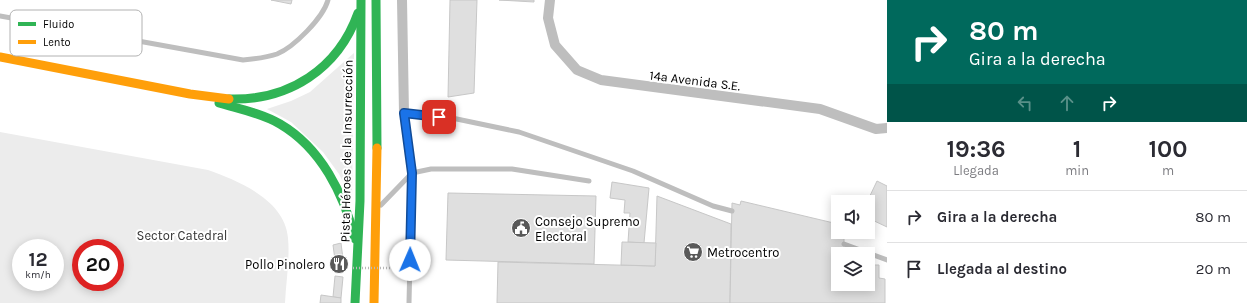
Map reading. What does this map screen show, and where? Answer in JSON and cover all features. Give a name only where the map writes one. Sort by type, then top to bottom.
[{"type":"street","points":[[374,303],[377,208],[376,0]]},
{"type":"street","points":[[402,0],[404,113]]},
{"type":"street","name":"14a Avenida S.E.","points":[[550,0],[548,18],[555,45],[577,70],[601,80],[820,109],[876,129],[887,128]]},
{"type":"street","points":[[0,57],[190,94],[249,99],[272,96],[303,82],[318,72],[344,45],[356,23],[361,2]]},
{"type":"street","name":"Pista Héroes de la Insurrección","points":[[354,303],[360,201],[361,2]]},
{"type":"street","points":[[190,94],[272,121],[300,139],[322,164],[337,189],[353,226],[357,249]]},
{"type":"lane","points":[[142,42],[243,60],[260,58],[279,53],[310,30],[326,6],[328,0]]},
{"type":"lane","points":[[0,16],[10,18]]},
{"type":"lane","points":[[409,303],[412,173],[404,113],[452,118],[519,132],[633,171],[713,206],[732,211]]},
{"type":"lane","points":[[377,208],[412,173],[431,169],[512,170],[589,181]]},
{"type":"lane","points":[[844,244],[887,260]]},
{"type":"path","points":[[353,268],[405,268]]},
{"type":"green space","points":[[354,53],[352,199],[339,174],[323,152],[291,122],[267,109],[291,101],[310,92]]},
{"type":"green space","name":"Sector Catedral","points":[[0,132],[208,170],[246,186],[270,203],[279,213],[285,225],[289,254],[285,303],[0,303]]},
{"type":"building","points":[[271,0],[292,0],[291,4]]},
{"type":"building","points":[[450,0],[477,0],[474,93],[448,97]]},
{"type":"building","points":[[499,0],[534,0],[534,2]]},
{"type":"building","points":[[877,181],[887,186],[887,227],[875,221],[875,195],[870,195]]},
{"type":"building","points":[[612,182],[649,188],[644,243],[628,242],[630,213],[624,213],[625,200],[610,198]]},
{"type":"building","name":"Consejo Supremo Electoral","points":[[448,193],[596,196],[594,264],[446,260]]},
{"type":"building","name":"Metrocentro","points":[[657,196],[731,224],[730,303],[497,303],[498,262],[655,266]]},
{"type":"building","points":[[741,201],[831,222],[831,239],[844,239],[844,247],[831,247],[831,291],[875,291],[875,265],[879,265],[879,278],[885,279],[885,303],[730,303],[732,203],[740,205]]},
{"type":"building","points":[[622,242],[656,243],[655,266],[621,265]]},
{"type":"building","points":[[341,243],[343,259],[335,260],[333,245]]},
{"type":"building","name":"Pollo Pinolero","points":[[343,259],[344,268],[336,269],[335,260]]},
{"type":"building","points":[[335,276],[343,277],[341,298],[333,297]]},
{"type":"building","points":[[321,295],[341,298],[341,303],[320,303]]},
{"type":"traffic: fast","points":[[355,303],[360,201],[361,0]]},
{"type":"traffic: fast","points":[[376,0],[377,148]]},
{"type":"traffic: fast","points":[[229,99],[251,98],[272,94],[291,87],[308,78],[324,65],[338,50],[349,33],[358,13]]},
{"type":"traffic: fast","points":[[219,103],[273,120],[295,134],[319,159],[329,174],[344,205],[355,239]]},
{"type":"traffic: slow","points":[[0,57],[190,94],[229,99]]},
{"type":"traffic: slow","points":[[374,303],[377,148]]},
{"type":"place","name":"Consejo Supremo Electoral","points":[[521,228]]},
{"type":"place","name":"Metrocentro","points":[[693,252]]},
{"type":"place","name":"Pollo Pinolero","points":[[339,264]]},
{"type":"route","points":[[410,260],[412,173],[404,113],[439,117]]}]
